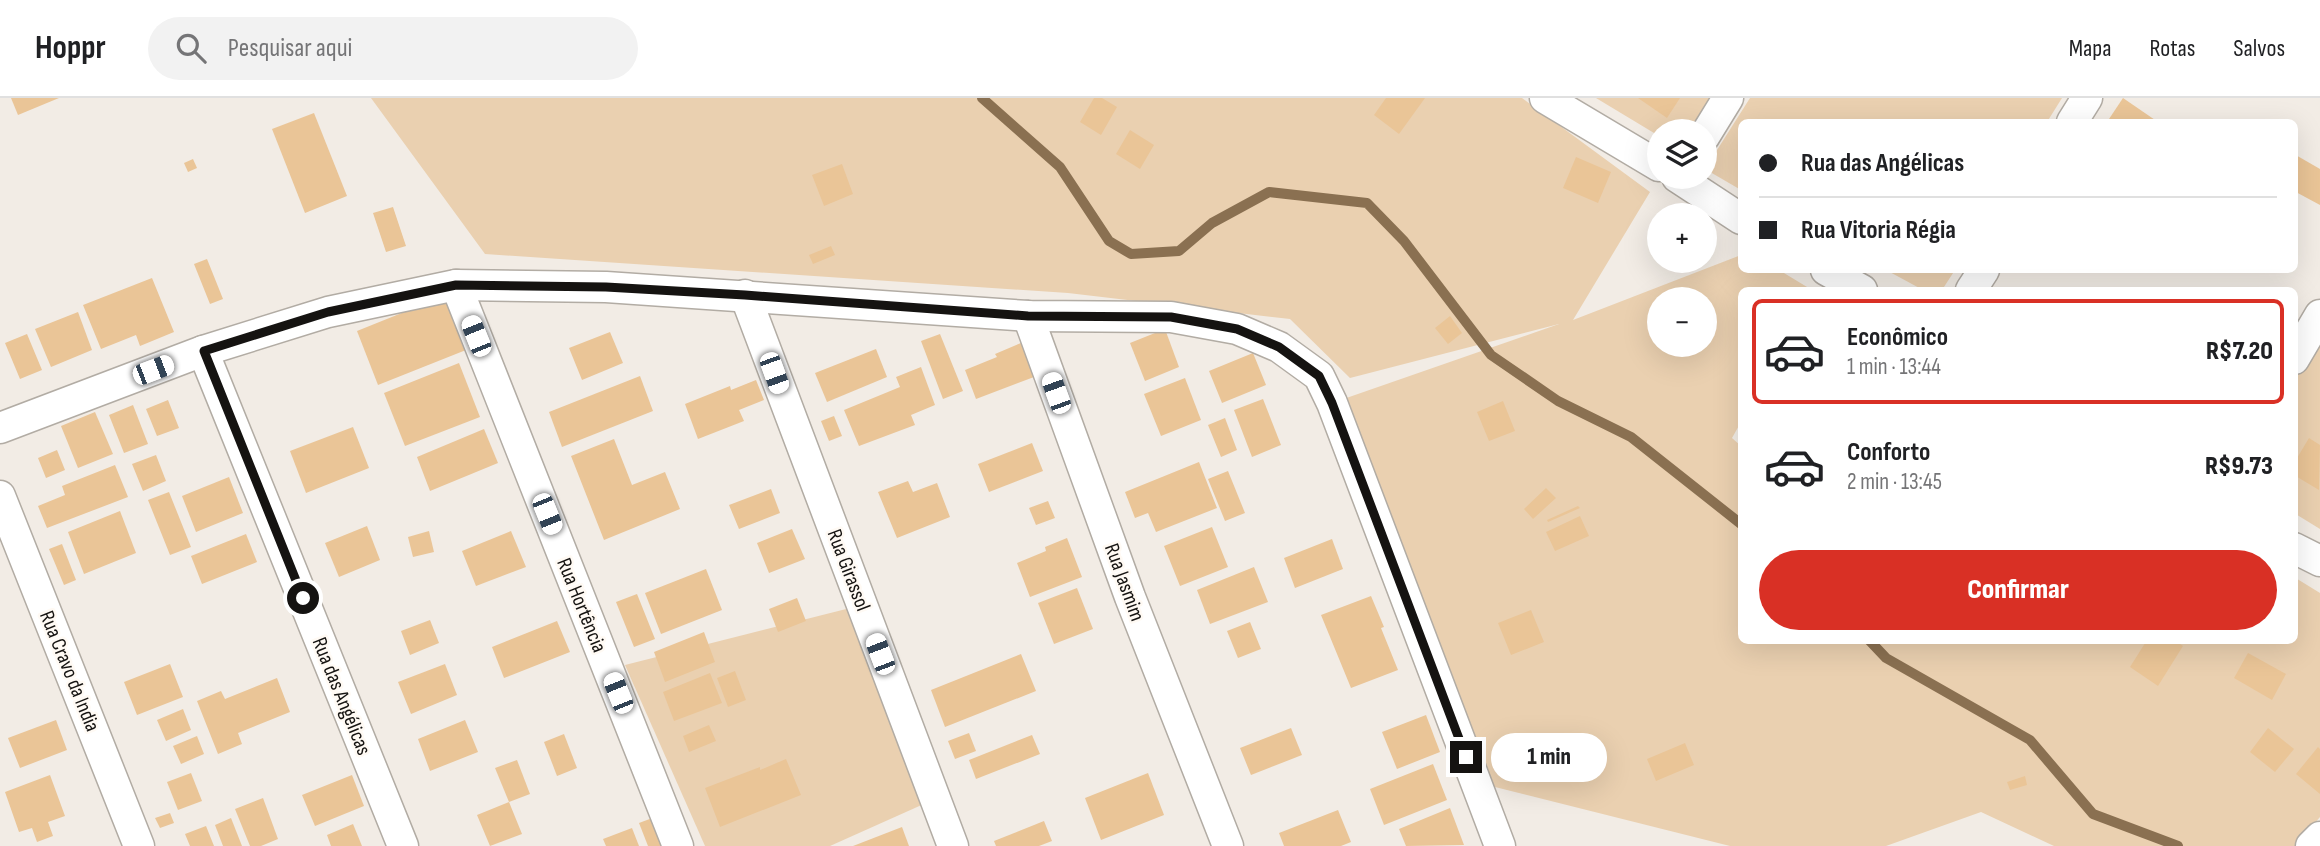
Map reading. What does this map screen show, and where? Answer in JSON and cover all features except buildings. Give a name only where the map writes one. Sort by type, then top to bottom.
[{"type":"street","points":[[1545,98],[1647,159]]},
{"type":"street","points":[[1715,119],[1728,98]]},
{"type":"street","points":[[2074,119],[2087,98]]},
{"type":"street","points":[[1695,189],[1738,217]]},
{"type":"street","points":[[1831,273],[1857,287]]},
{"type":"street","points":[[0,428],[204,351],[328,312],[456,285],[606,287],[1028,316],[1171,317],[1237,329],[1279,347],[1319,376],[1337,416],[1500,846]]},
{"type":"street","name":"Rua Hortência","points":[[456,285],[678,846]]},
{"type":"street","name":"Rua Girassol","points":[[745,295],[953,846]]},
{"type":"street","points":[[2298,352],[2320,315]]},
{"type":"street","name":"Rua Jasmim","points":[[1028,316],[1130,597],[1228,846]]},
{"type":"street","name":"Rua das Angélicas","points":[[204,351],[403,846]]},
{"type":"street","name":"Rua Cravo da India","points":[[0,496],[139,846]]},
{"type":"street","points":[[2298,550],[2320,561]]},
{"type":"street","points":[[2311,846],[2320,837]]},
{"type":"shaded area","points":[[371,98],[1522,98],[1650,192],[1573,320],[1647,291],[1647,357],[1717,357],[1717,287],[1658,287],[1694,273],[1717,273],[1717,264],[1738,256],[1738,273],[1784,273],[1807,287],[1738,287],[1738,427],[1732,438],[1738,443],[1738,644],[2298,644],[2298,579],[2320,593],[2320,817],[2295,846],[2054,846],[1981,812],[1886,846],[1730,846],[1475,782],[1332,403],[1559,324],[1350,378],[1290,319],[1068,293],[485,254]]},
{"type":"shaded area","points":[[1596,98],[1724,98],[1711,119],[1647,119],[1647,129]]},
{"type":"shaded area","points":[[1750,98],[2062,98],[2049,119],[1738,119],[1738,188],[1717,176],[1717,150]]},
{"type":"shaded area","points":[[1892,273],[1953,273],[1944,287],[1917,287]]},
{"type":"shaded area","points":[[2320,341],[2320,529],[2298,515],[2298,372]]},
{"type":"shaded area","points":[[862,605],[935,799],[830,846],[705,846],[625,665]]},
{"type":"waterway","points":[[982,98],[1060,167],[1109,241],[1131,254],[1179,251],[1212,223],[1269,192],[1367,203],[1404,241],[1491,355],[1558,401],[1631,437],[1738,522]]},
{"type":"waterway","points":[[1873,644],[1886,658],[2030,740],[2093,814],[2178,846]]},
{"type":"route","points":[[303,598],[204,351],[328,312],[456,285],[606,287],[1028,316],[1171,317],[1237,329],[1279,347],[1319,376],[1332,403],[1466,757]]}]
